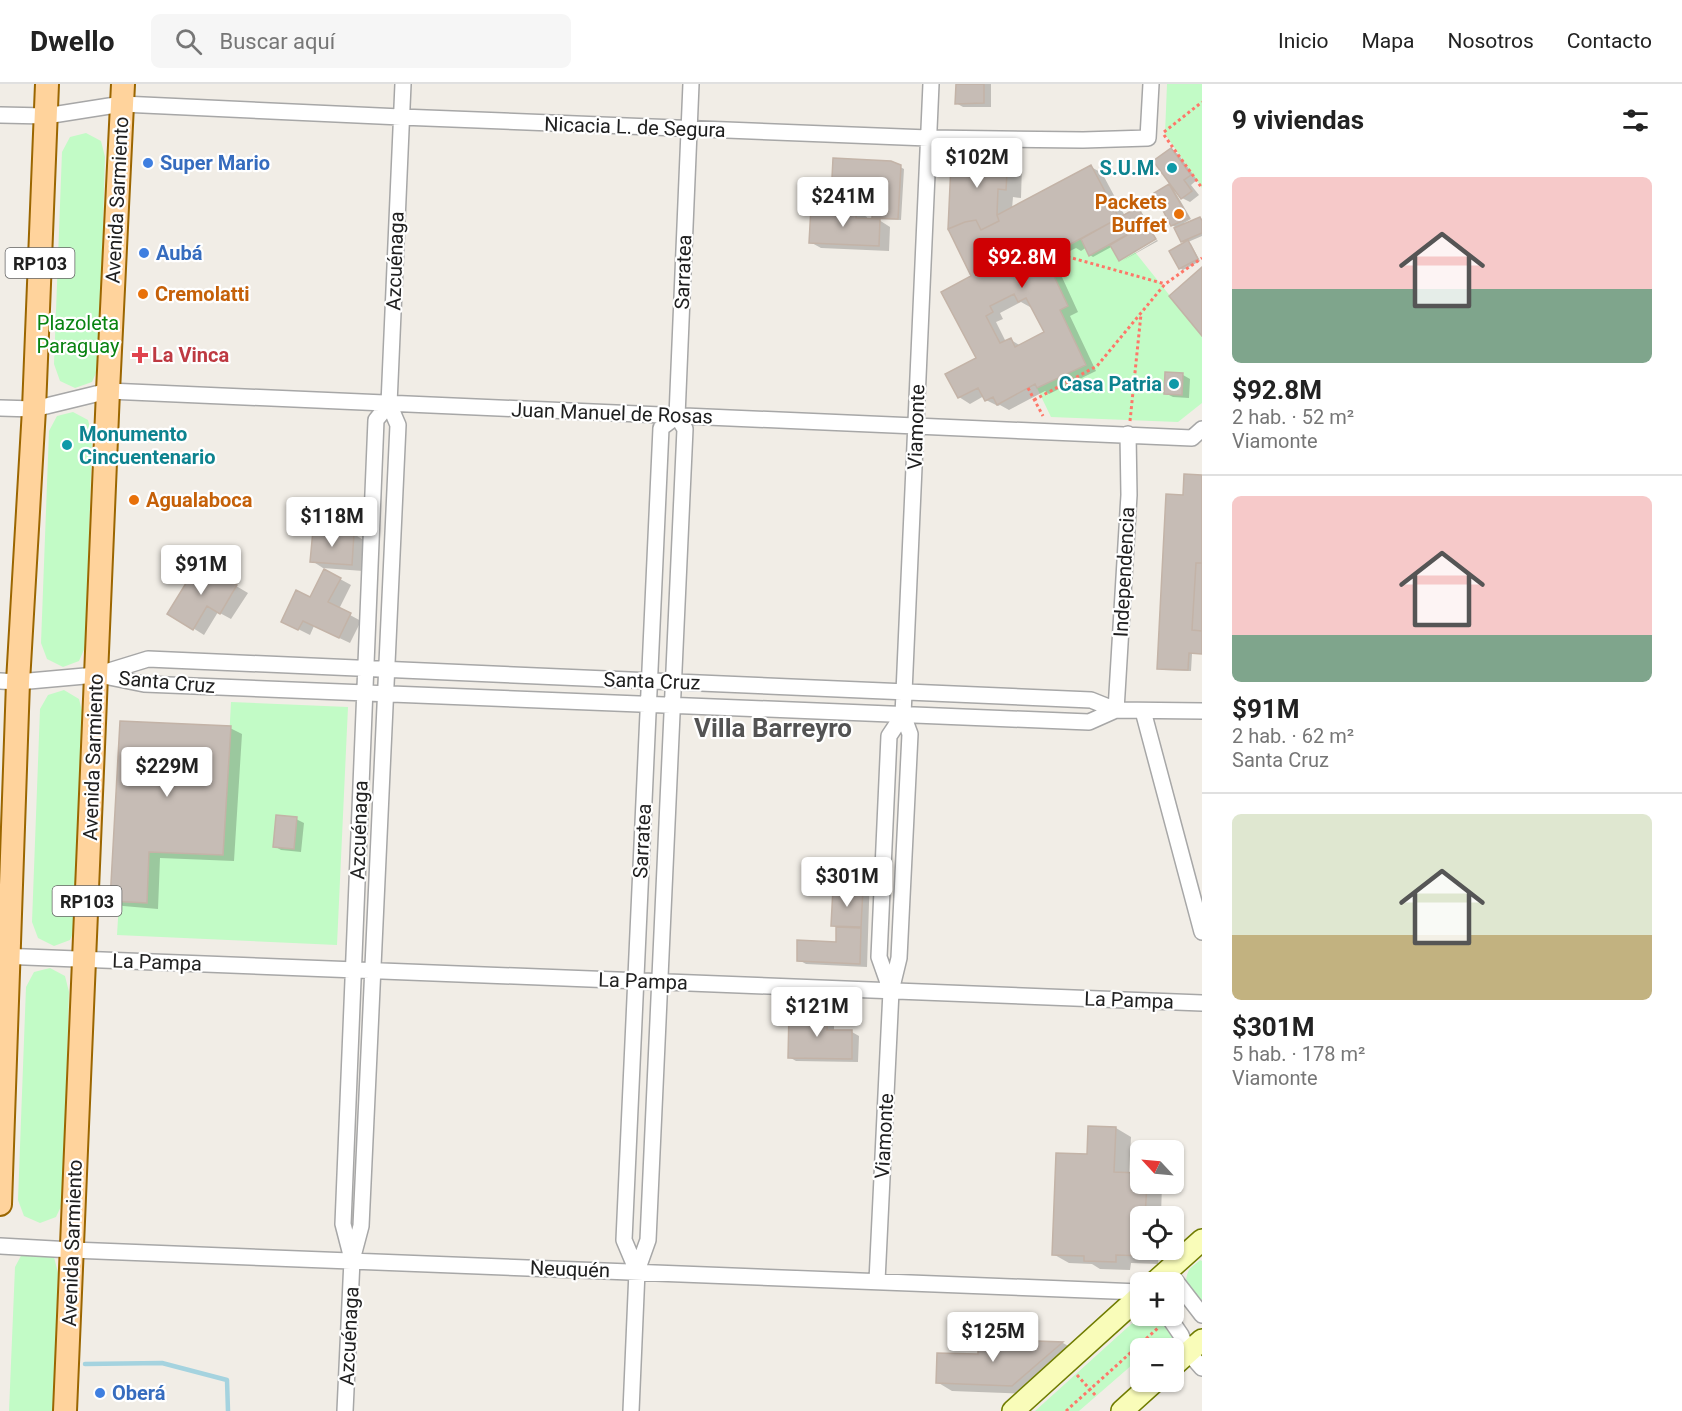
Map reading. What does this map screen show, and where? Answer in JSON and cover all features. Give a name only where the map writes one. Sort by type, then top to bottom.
[{"type":"main road","name":"RP103","points":[[0,1203],[9,682],[34,409],[47,84]]},
{"type":"main road","name":"Avenida Sarmiento","points":[[65,1411],[108,391],[123,94]]},
{"type":"main road","points":[[1167,1272],[1202,1240]]},
{"type":"main road","points":[[1013,1411],[1130,1303]]},
{"type":"main road","points":[[1122,1411],[1143,1392]]},
{"type":"street","name":"Azcuénaga","points":[[345,1411],[352,1260],[361,1226],[398,425],[389,404],[403,84]]},
{"type":"street","name":"Sarratea","points":[[631,1411],[637,1271],[648,1240],[685,429],[677,416],[691,84]]},
{"type":"street","name":"Viamonte","points":[[877,1281],[891,991],[900,958],[910,734],[903,715],[931,84]]},
{"type":"street","name":"Nicacia L. de Segura","points":[[0,115],[46,116],[123,94],[401,117],[928,138],[1083,140],[1148,138],[1151,84]]},
{"type":"street","name":"Juan Manuel de Rosas","points":[[0,408],[34,409],[108,391],[916,426],[1128,434],[1197,434]]},
{"type":"street","name":"Azcuénaga","points":[[352,1260],[343,1224],[364,693],[376,420],[389,404]]},
{"type":"street","name":"Sarratea","points":[[637,1271],[624,1240],[661,428],[677,416]]},
{"type":"street","name":"Independencia","points":[[1116,710],[1129,495],[1128,434]]},
{"type":"street","name":"Santa Cruz","points":[[96,675],[148,659],[1091,700],[1116,710],[1202,711]]},
{"type":"street","name":"Santa Cruz","points":[[96,675],[144,684],[1089,722],[1116,710]]},
{"type":"street","points":[[9,682],[96,675]]},
{"type":"street","points":[[1143,711],[1202,932]]},
{"type":"street","name":"La Pampa","points":[[4,956],[1202,1003]]},
{"type":"street","name":"Neuquén","points":[[0,1246],[877,1281],[1130,1294]]},
{"type":"street","points":[[1184,1298],[1202,1315]]},
{"type":"street","points":[[1176,1326],[1191,1356]]},
{"type":"path","points":[[1202,102],[1162,133],[1202,188]]},
{"type":"path","points":[[1044,251],[1165,284]]},
{"type":"path","points":[[1034,400],[1096,366],[1165,284],[1202,258]]},
{"type":"path","points":[[1128,434],[1142,312]]},
{"type":"path","points":[[1028,388],[1051,431]]},
{"type":"path","points":[[1066,1411],[1160,1326]]},
{"type":"path","points":[[1076,1373],[1096,1396]]},
{"type":"green space","points":[[1167,84],[1202,84],[1202,188],[1165,134]]},
{"type":"green space","name":"Plazoleta Paraguay","points":[[86,133],[101,141],[105,157],[99,366],[92,382],[75,388],[60,381],[54,364],[62,152],[70,137]]},
{"type":"green space","points":[[1081,239],[1089,256],[1110,245],[1119,260],[1135,252],[1202,336],[1202,403],[1178,422],[1051,417],[1037,388],[1086,365],[1060,310],[1068,306],[1045,257]]},
{"type":"green space","points":[[73,412],[88,420],[92,436],[86,645],[79,661],[63,667],[47,659],[41,643],[49,431],[57,416]]},
{"type":"green space","points":[[64,690],[79,699],[83,715],[77,924],[70,940],[54,946],[38,938],[32,922],[40,709],[48,695]]},
{"type":"green space","points":[[231,702],[348,707],[337,945],[117,935],[119,902],[147,903],[149,852],[223,855]]},
{"type":"green space","points":[[50,968],[65,976],[69,992],[63,1202],[56,1217],[40,1223],[24,1216],[18,1200],[26,987],[34,972]]},
{"type":"green space","points":[[39,1248],[54,1257],[58,1273],[53,1411],[9,1411],[15,1267],[23,1252]]},
{"type":"green space","points":[[1200,1260],[1202,1261],[1202,1304],[1191,1294],[1186,1281],[1189,1270]]},
{"type":"green space","points":[[1130,1325],[1171,1326],[1173,1329],[1176,1338],[1130,1338],[1130,1367],[1079,1411],[1035,1411]]},
{"type":"building","points":[[956,84],[984,84],[984,103],[955,104]]},
{"type":"building","name":"S.U.M.","points":[[1171,148],[1191,175],[1184,180],[1192,191],[1181,199],[1153,161]]},
{"type":"building","points":[[965,153],[1008,155],[1006,190],[998,189],[997,215],[999,221],[981,230],[976,220],[948,229],[951,164]]},
{"type":"building","points":[[833,158],[891,161],[901,165],[898,219],[872,218],[874,180],[832,178]]},
{"type":"building","points":[[1091,165],[1119,218],[1069,245],[1066,241],[1047,251],[1045,257],[1068,306],[1060,310],[1086,365],[1037,388],[1035,384],[997,405],[993,397],[985,401],[978,388],[958,398],[945,374],[976,358],[941,292],[971,276],[948,229],[976,220],[981,230],[999,221],[997,215]],"holes":[[[1014,294],[1018,302],[1026,298],[1044,332],[1015,347],[1011,338],[1000,343],[986,316],[993,312],[990,306]]]},
{"type":"building","points":[[1169,184],[1189,218],[1171,226],[1154,193]]},
{"type":"building","points":[[811,207],[857,209],[856,218],[880,219],[879,246],[809,243]]},
{"type":"building","points":[[1138,207],[1146,224],[1089,256],[1081,239]]},
{"type":"building","points":[[1200,217],[1202,233],[1181,242],[1174,228]]},
{"type":"building","points":[[1146,224],[1156,239],[1119,261],[1110,245]]},
{"type":"building","points":[[1188,240],[1198,259],[1179,269],[1169,251]]},
{"type":"building","points":[[1202,267],[1202,336],[1169,296]]},
{"type":"building","name":"Casa Patria","points":[[1165,372],[1183,373],[1182,395],[1164,394]]},
{"type":"building","points":[[1184,474],[1202,475],[1202,563],[1196,563],[1192,630],[1202,631],[1202,654],[1189,653],[1188,670],[1157,669],[1166,494],[1183,495]]},
{"type":"building","points":[[313,530],[354,533],[352,565],[310,562]]},
{"type":"building","points":[[199,562],[237,585],[220,614],[207,606],[193,630],[167,614]]},
{"type":"building","points":[[1196,563],[1202,563],[1202,631],[1192,630]]},
{"type":"building","points":[[324,569],[341,578],[328,602],[351,613],[339,638],[303,621],[298,630],[281,622],[296,590],[310,597]]},
{"type":"building","points":[[120,721],[231,726],[223,855],[149,852],[147,903],[110,901]]},
{"type":"building","points":[[276,815],[297,817],[294,849],[273,847]]},
{"type":"building","points":[[821,862],[863,865],[863,889],[819,888]]},
{"type":"building","points":[[833,888],[863,889],[861,927],[831,926]]},
{"type":"building","points":[[836,927],[861,928],[860,964],[797,961],[797,940],[836,942]]},
{"type":"building","points":[[789,1012],[828,1013],[827,1030],[852,1030],[852,1059],[788,1058]]},
{"type":"building","points":[[1088,1126],[1116,1127],[1114,1172],[1130,1173],[1130,1194],[1146,1194],[1146,1206],[1130,1206],[1130,1256],[1116,1255],[1116,1262],[1084,1261],[1084,1256],[1052,1255],[1056,1153],[1087,1154]]},
{"type":"building","points":[[978,1339],[1063,1342],[1012,1386],[936,1383],[937,1353],[978,1354]]},
{"type":"waterway","points":[[85,1364],[162,1363],[227,1380],[228,1411]]},
{"type":"place","name":"Super Mario","points":[[148,163]]},
{"type":"place","name":"S.U.M.","points":[[1172,168]]},
{"type":"place","name":"Packets Buffet","points":[[1179,214]]},
{"type":"place","name":"Aubá","points":[[144,253]]},
{"type":"place","name":"Cremolatti","points":[[143,294]]},
{"type":"place","name":"La Vinca","points":[[140,355]]},
{"type":"place","name":"Casa Patria","points":[[1174,384]]},
{"type":"place","name":"Monumento Cincuentenario","points":[[67,445]]},
{"type":"place","name":"Agualaboca","points":[[134,500]]},
{"type":"place","name":"Oberá","points":[[100,1393]]},
{"type":"district","name":"Villa Barreyro","points":[[773,728]]}]
